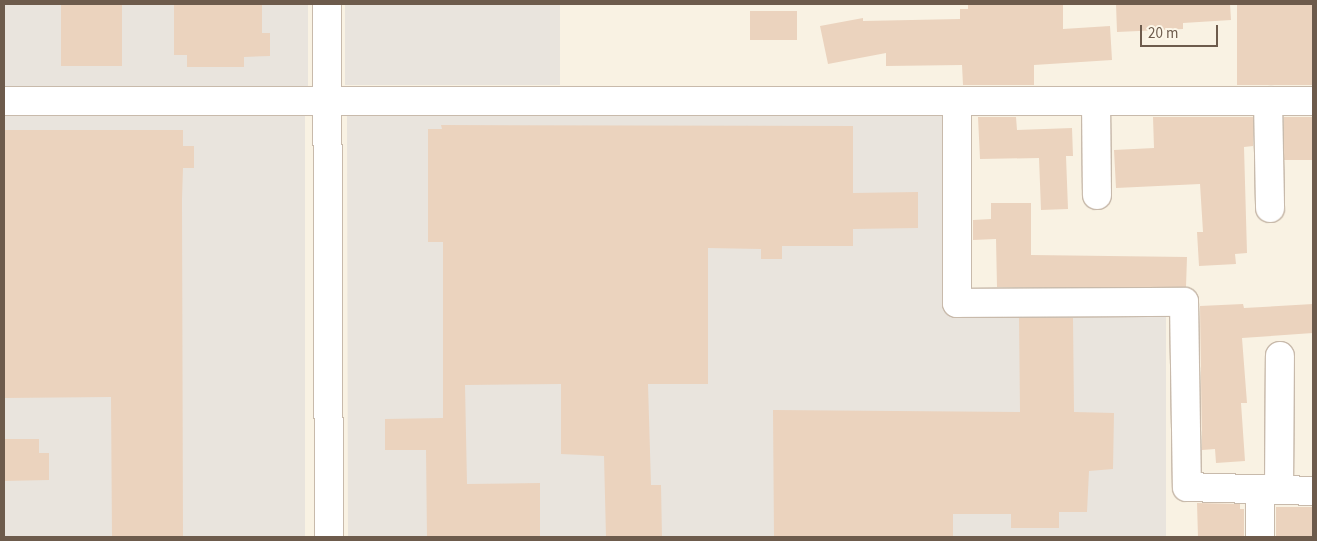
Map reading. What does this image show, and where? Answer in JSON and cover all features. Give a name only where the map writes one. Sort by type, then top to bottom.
[{"type":"street","points":[[327,4],[329,537]]},
{"type":"street","points":[[4,101],[327,100],[957,103],[1313,101]]},
{"type":"street","points":[[1268,101],[1270,208]]},
{"type":"street","points":[[1096,102],[1097,195]]},
{"type":"street","points":[[957,103],[957,303],[1184,302],[1187,487],[1313,491]]},
{"type":"street","points":[[1260,537],[1269,490],[1280,356]]},
{"type":"shaded area","points":[[4,4],[308,4],[308,93],[4,93]]},
{"type":"shaded area","points":[[345,4],[560,4],[560,85],[345,85]]},
{"type":"shaded area","points":[[943,112],[945,311],[1166,313],[1166,537],[348,537],[347,115]]},
{"type":"shaded area","points":[[4,116],[305,116],[305,537],[4,537]]},
{"type":"building","points":[[61,4],[122,4],[122,66],[61,66]]},
{"type":"building","points":[[174,4],[262,4],[262,33],[270,33],[270,56],[244,57],[244,67],[187,67],[187,55],[174,55]]},
{"type":"building","points":[[968,4],[1063,4],[1063,29],[1110,26],[1112,60],[1034,65],[1034,85],[963,85],[962,65],[886,66],[886,53],[828,64],[820,26],[863,18],[863,21],[960,19],[960,9],[968,9]]},
{"type":"building","points":[[1116,4],[1230,4],[1231,20],[1183,23],[1183,29],[1117,32]]},
{"type":"building","points":[[1237,4],[1313,4],[1313,85],[1237,85]]},
{"type":"building","points":[[750,11],[797,11],[797,40],[750,40]]},
{"type":"building","points":[[978,117],[1016,117],[1017,130],[1072,128],[1073,156],[1066,156],[1068,209],[1041,210],[1039,158],[980,159]]},
{"type":"building","points":[[1153,117],[1253,117],[1253,146],[1244,147],[1247,253],[1235,254],[1236,264],[1199,266],[1197,232],[1203,232],[1200,184],[1116,188],[1114,150],[1154,148]]},
{"type":"building","points":[[1284,117],[1313,117],[1313,160],[1284,160]]},
{"type":"building","points":[[441,125],[853,126],[853,193],[918,192],[918,228],[853,229],[853,246],[782,246],[782,259],[761,259],[761,249],[708,248],[708,384],[648,384],[651,485],[661,485],[662,537],[606,537],[604,456],[561,454],[561,384],[465,385],[467,484],[540,483],[540,537],[427,537],[426,450],[385,450],[385,419],[443,418],[443,242],[428,242],[428,129],[442,129]]},
{"type":"building","points":[[4,130],[183,130],[183,146],[194,146],[194,168],[183,168],[182,199],[183,537],[112,537],[111,397],[4,398]]},
{"type":"building","points":[[991,203],[1031,203],[1031,255],[1187,257],[1186,287],[997,287],[996,239],[973,240],[973,220],[991,219]]},
{"type":"building","points":[[1243,304],[1244,308],[1313,304],[1313,333],[1242,338],[1247,403],[1241,403],[1245,461],[1216,463],[1215,449],[1202,450],[1200,306]]},
{"type":"building","points":[[1019,318],[1073,318],[1074,412],[1114,413],[1113,469],[1089,471],[1087,512],[1059,512],[1059,528],[1011,528],[1011,514],[953,514],[953,537],[774,537],[773,410],[1020,412]]},
{"type":"building","points":[[4,439],[39,439],[39,453],[49,453],[49,480],[4,481]]},
{"type":"building","points":[[1197,503],[1240,504],[1240,509],[1244,509],[1244,537],[1198,537]]},
{"type":"building","points":[[1276,507],[1313,507],[1313,537],[1276,537]]}]
